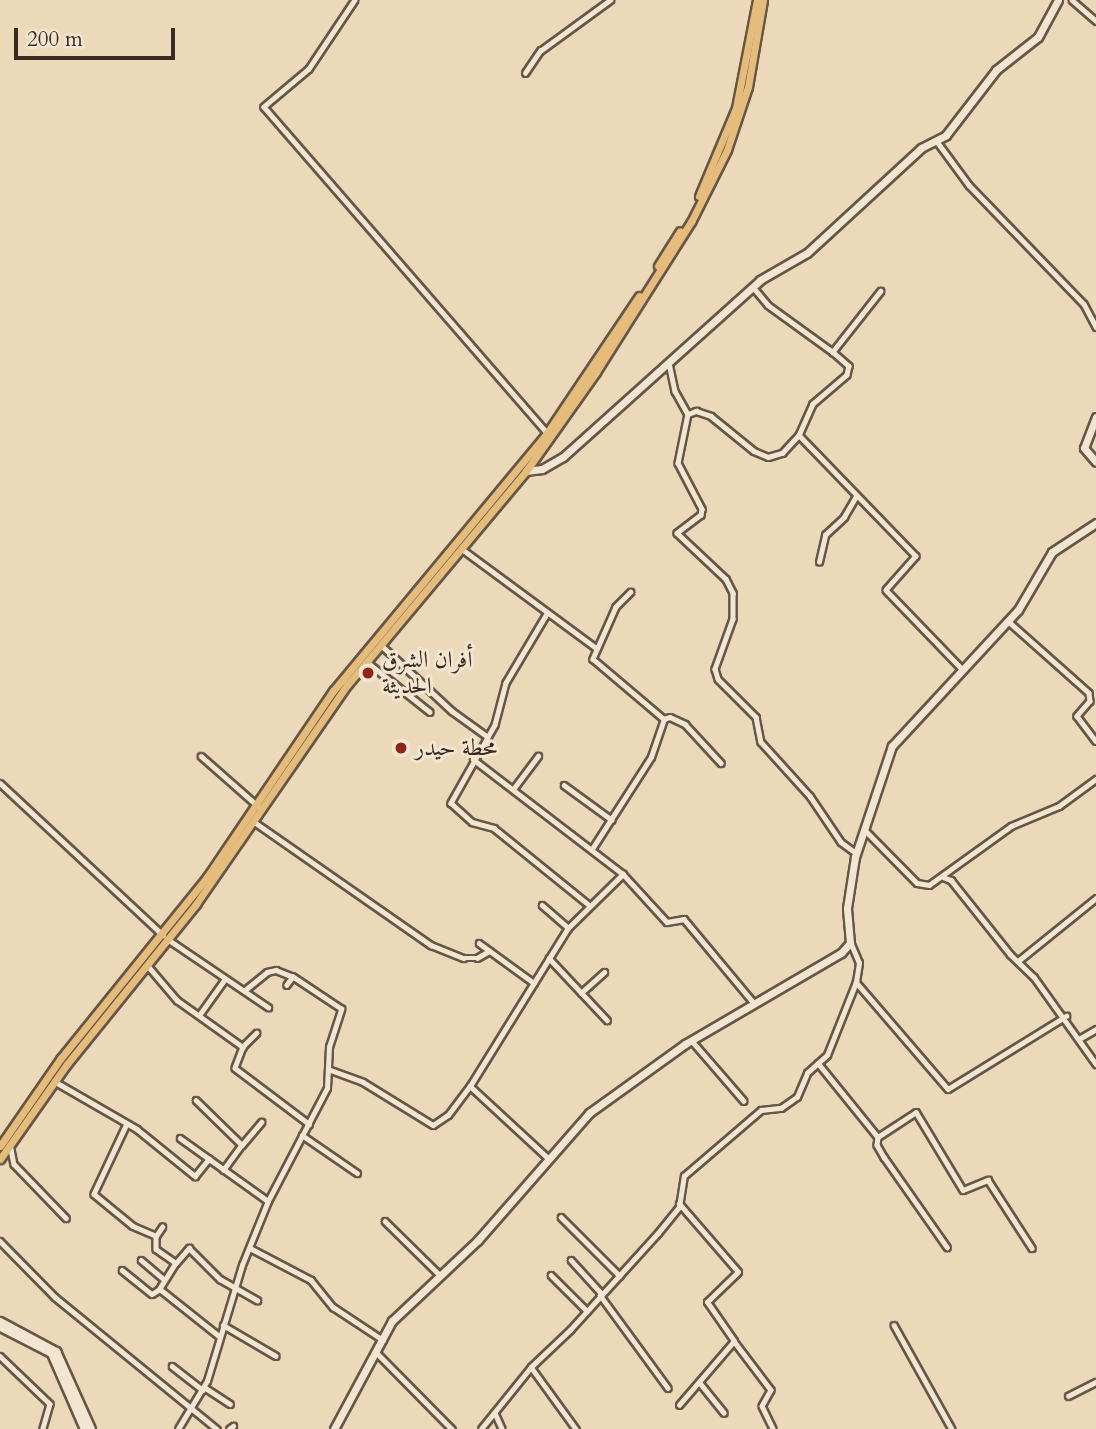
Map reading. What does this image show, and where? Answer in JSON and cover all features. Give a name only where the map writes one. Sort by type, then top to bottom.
[{"type":"main road","points":[[0,1159],[61,1058],[129,983],[148,966],[327,705],[523,469],[547,433],[697,200],[736,108],[757,0]]},
{"type":"main road","points":[[345,682],[367,661],[427,584],[462,549],[523,469],[671,254],[723,159],[748,87],[763,0]]},
{"type":"main road","points":[[0,1146],[11,1138],[166,937],[253,821],[258,806]]},
{"type":"street","points":[[355,0],[309,69],[264,107],[547,433]]},
{"type":"street","points":[[525,73],[540,51],[610,0]]},
{"type":"street","points":[[523,469],[557,462],[753,287],[807,253],[936,139],[954,128],[996,70],[1038,37],[1058,0]]},
{"type":"street","points":[[1072,0],[1096,21]]},
{"type":"street","points":[[936,139],[969,185],[1084,304],[1096,327]]},
{"type":"street","points":[[688,414],[696,411],[711,416],[768,457],[782,453],[799,435],[813,404],[847,375],[849,366],[768,306],[753,287]]},
{"type":"street","points":[[833,352],[881,291]]},
{"type":"street","points":[[669,363],[675,374],[675,391],[688,414],[689,427],[678,463],[702,509],[701,516],[677,533],[726,579],[733,593],[733,619],[715,669],[718,679],[756,717],[761,742],[810,796],[841,842],[856,853]]},
{"type":"street","points":[[1096,417],[1084,448],[1096,462]]},
{"type":"street","points":[[799,435],[916,556],[886,587],[887,592],[961,668]]},
{"type":"street","points":[[819,562],[824,535],[844,517],[856,496]]},
{"type":"street","points":[[481,1429],[531,1367],[620,1276],[679,1204],[684,1176],[761,1110],[794,1101],[807,1073],[827,1055],[856,982],[859,963],[850,943],[846,908],[856,853],[892,746],[961,668],[1008,621],[1052,552],[1096,523]]},
{"type":"street","points":[[462,549],[512,582],[547,614],[595,647]]},
{"type":"street","points":[[631,592],[616,607],[595,647],[595,662],[664,719]]},
{"type":"street","points":[[547,614],[506,683],[488,737],[450,800],[452,806],[472,822],[494,828],[588,904]]},
{"type":"street","points":[[1008,621],[1089,693],[1090,701],[1077,716],[1096,741]]},
{"type":"street","points":[[380,645],[452,711],[488,737]]},
{"type":"street","points":[[367,661],[430,712]]},
{"type":"street","points":[[664,719],[670,717],[685,724],[720,763]]},
{"type":"street","points":[[592,849],[652,757],[664,719]]},
{"type":"street","points":[[201,756],[258,806]]},
{"type":"street","points":[[514,788],[538,756]]},
{"type":"street","points":[[474,759],[623,874],[667,922],[684,919],[755,1005]]},
{"type":"street","points":[[865,830],[917,883],[929,884],[1011,826],[1059,806],[1096,779]]},
{"type":"street","points":[[0,783],[166,937],[268,1007]]},
{"type":"street","points":[[564,785],[612,820]]},
{"type":"street","points":[[253,821],[431,945],[464,958],[477,958],[489,951]]},
{"type":"street","points":[[328,1069],[363,1082],[433,1125],[448,1115],[470,1086],[568,928],[588,904],[623,874]]},
{"type":"street","points":[[942,877],[951,880],[1066,1016],[1096,1063]]},
{"type":"street","points":[[1018,961],[1096,898]]},
{"type":"street","points":[[542,905],[568,928]]},
{"type":"street","points":[[479,943],[534,983]]},
{"type":"street","points":[[334,1429],[403,1308],[441,1276],[526,1188],[548,1158],[589,1113],[691,1040],[829,962],[850,943]]},
{"type":"street","points":[[549,958],[607,1020]]},
{"type":"street","points":[[148,966],[170,995],[243,1047]]},
{"type":"street","points":[[178,1429],[204,1389],[235,1288],[268,1201],[323,1098],[329,1047],[341,1009],[293,976],[276,970],[267,972],[245,990]]},
{"type":"street","points":[[581,992],[604,972]]},
{"type":"street","points":[[288,985],[293,976]]},
{"type":"street","points":[[200,1014],[225,979]]},
{"type":"street","points":[[856,982],[948,1089],[1066,1016]]},
{"type":"street","points":[[1079,1039],[1096,1029]]},
{"type":"street","points":[[257,1033],[243,1047],[235,1068],[309,1124]]},
{"type":"street","points":[[691,1040],[744,1101]]},
{"type":"street","points":[[818,1063],[878,1137],[877,1146],[947,1247]]},
{"type":"street","points":[[54,1081],[126,1126],[195,1176],[209,1159]]},
{"type":"street","points":[[470,1086],[548,1158]]},
{"type":"street","points":[[196,1100],[242,1146]]},
{"type":"street","points":[[878,1137],[916,1112],[963,1190],[988,1180],[1032,1248]]},
{"type":"street","points":[[224,1170],[261,1122]]},
{"type":"street","points":[[126,1126],[94,1194],[133,1226],[156,1236]]},
{"type":"street","points":[[302,1135],[357,1173]]},
{"type":"street","points":[[11,1138],[15,1164],[66,1218]]},
{"type":"street","points":[[180,1138],[268,1201]]},
{"type":"street","points":[[679,1204],[734,1262],[737,1272],[707,1302],[771,1390],[762,1406],[773,1429]]},
{"type":"street","points":[[561,1217],[620,1276]]},
{"type":"street","points":[[385,1221],[441,1276]]},
{"type":"street","points":[[162,1227],[156,1236],[156,1249],[177,1264]]},
{"type":"street","points":[[0,1241],[55,1297],[217,1429]]},
{"type":"street","points":[[122,1270],[152,1294],[160,1289],[164,1279],[189,1248],[235,1288],[257,1300]]},
{"type":"street","points":[[250,1248],[311,1280],[333,1307],[383,1340]]},
{"type":"street","points":[[141,1260],[164,1279]]},
{"type":"street","points":[[571,1261],[601,1295],[668,1388]]},
{"type":"street","points":[[551,1275],[587,1311]]},
{"type":"street","points":[[160,1289],[219,1336]]},
{"type":"street","points":[[0,1321],[57,1351],[90,1429]]},
{"type":"street","points":[[223,1325],[276,1356]]},
{"type":"street","points":[[894,1325],[952,1429]]},
{"type":"street","points":[[0,1327],[51,1353],[84,1429]]},
{"type":"street","points":[[679,1405],[734,1341]]},
{"type":"street","points":[[376,1353],[452,1429]]},
{"type":"street","points":[[0,1356],[50,1404],[43,1429]]},
{"type":"street","points":[[172,1366],[230,1404]]},
{"type":"street","points":[[531,1367],[576,1429]]},
{"type":"street","points":[[1068,1396],[1096,1382]]},
{"type":"street","points":[[700,1383],[724,1413]]},
{"type":"street","points":[[495,1413],[502,1429]]},
{"type":"place","name":"أفران الشرق الحديثة","points":[[368,673]]},
{"type":"place","name":"محطة حيدر","points":[[401,748]]}]
